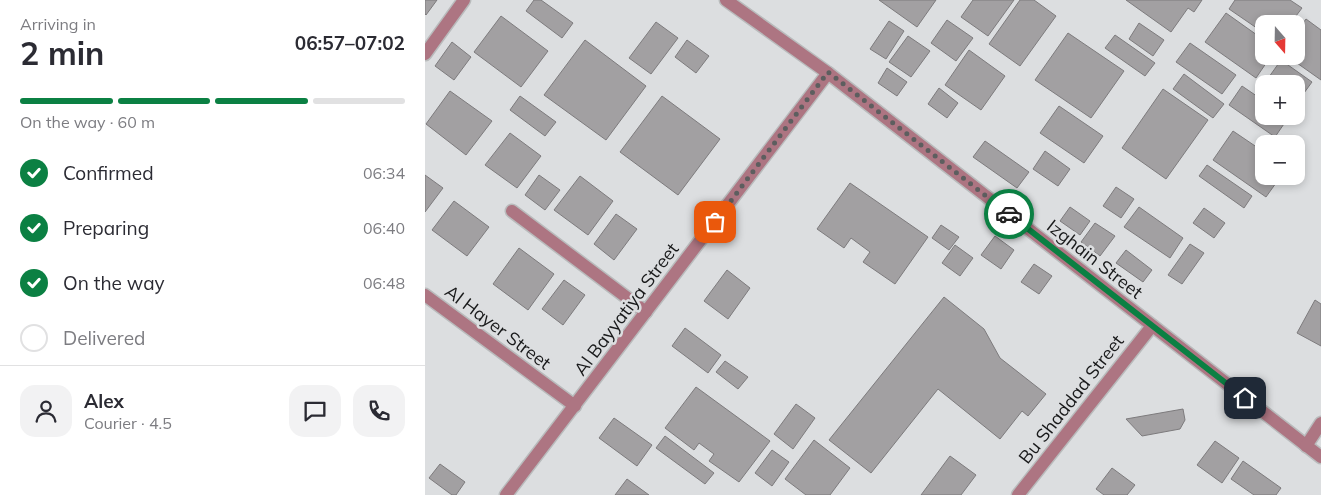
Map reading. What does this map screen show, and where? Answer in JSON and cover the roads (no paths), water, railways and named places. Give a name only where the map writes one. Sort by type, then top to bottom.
[{"type":"street","points":[[425,54],[464,0]]},
{"type":"street","name":"Izghain Street","points":[[725,0],[828,72],[1321,457]]},
{"type":"street","name":"Al Bayyatiya Street","points":[[506,495],[828,72]]},
{"type":"street","points":[[513,211],[646,312]]},
{"type":"street","name":"Al Hayer Street","points":[[425,295],[575,406]]},
{"type":"street","name":"Bu Shaddad Street","points":[[1018,495],[1152,326]]},
{"type":"street","points":[[1306,446],[1321,423]]}]
